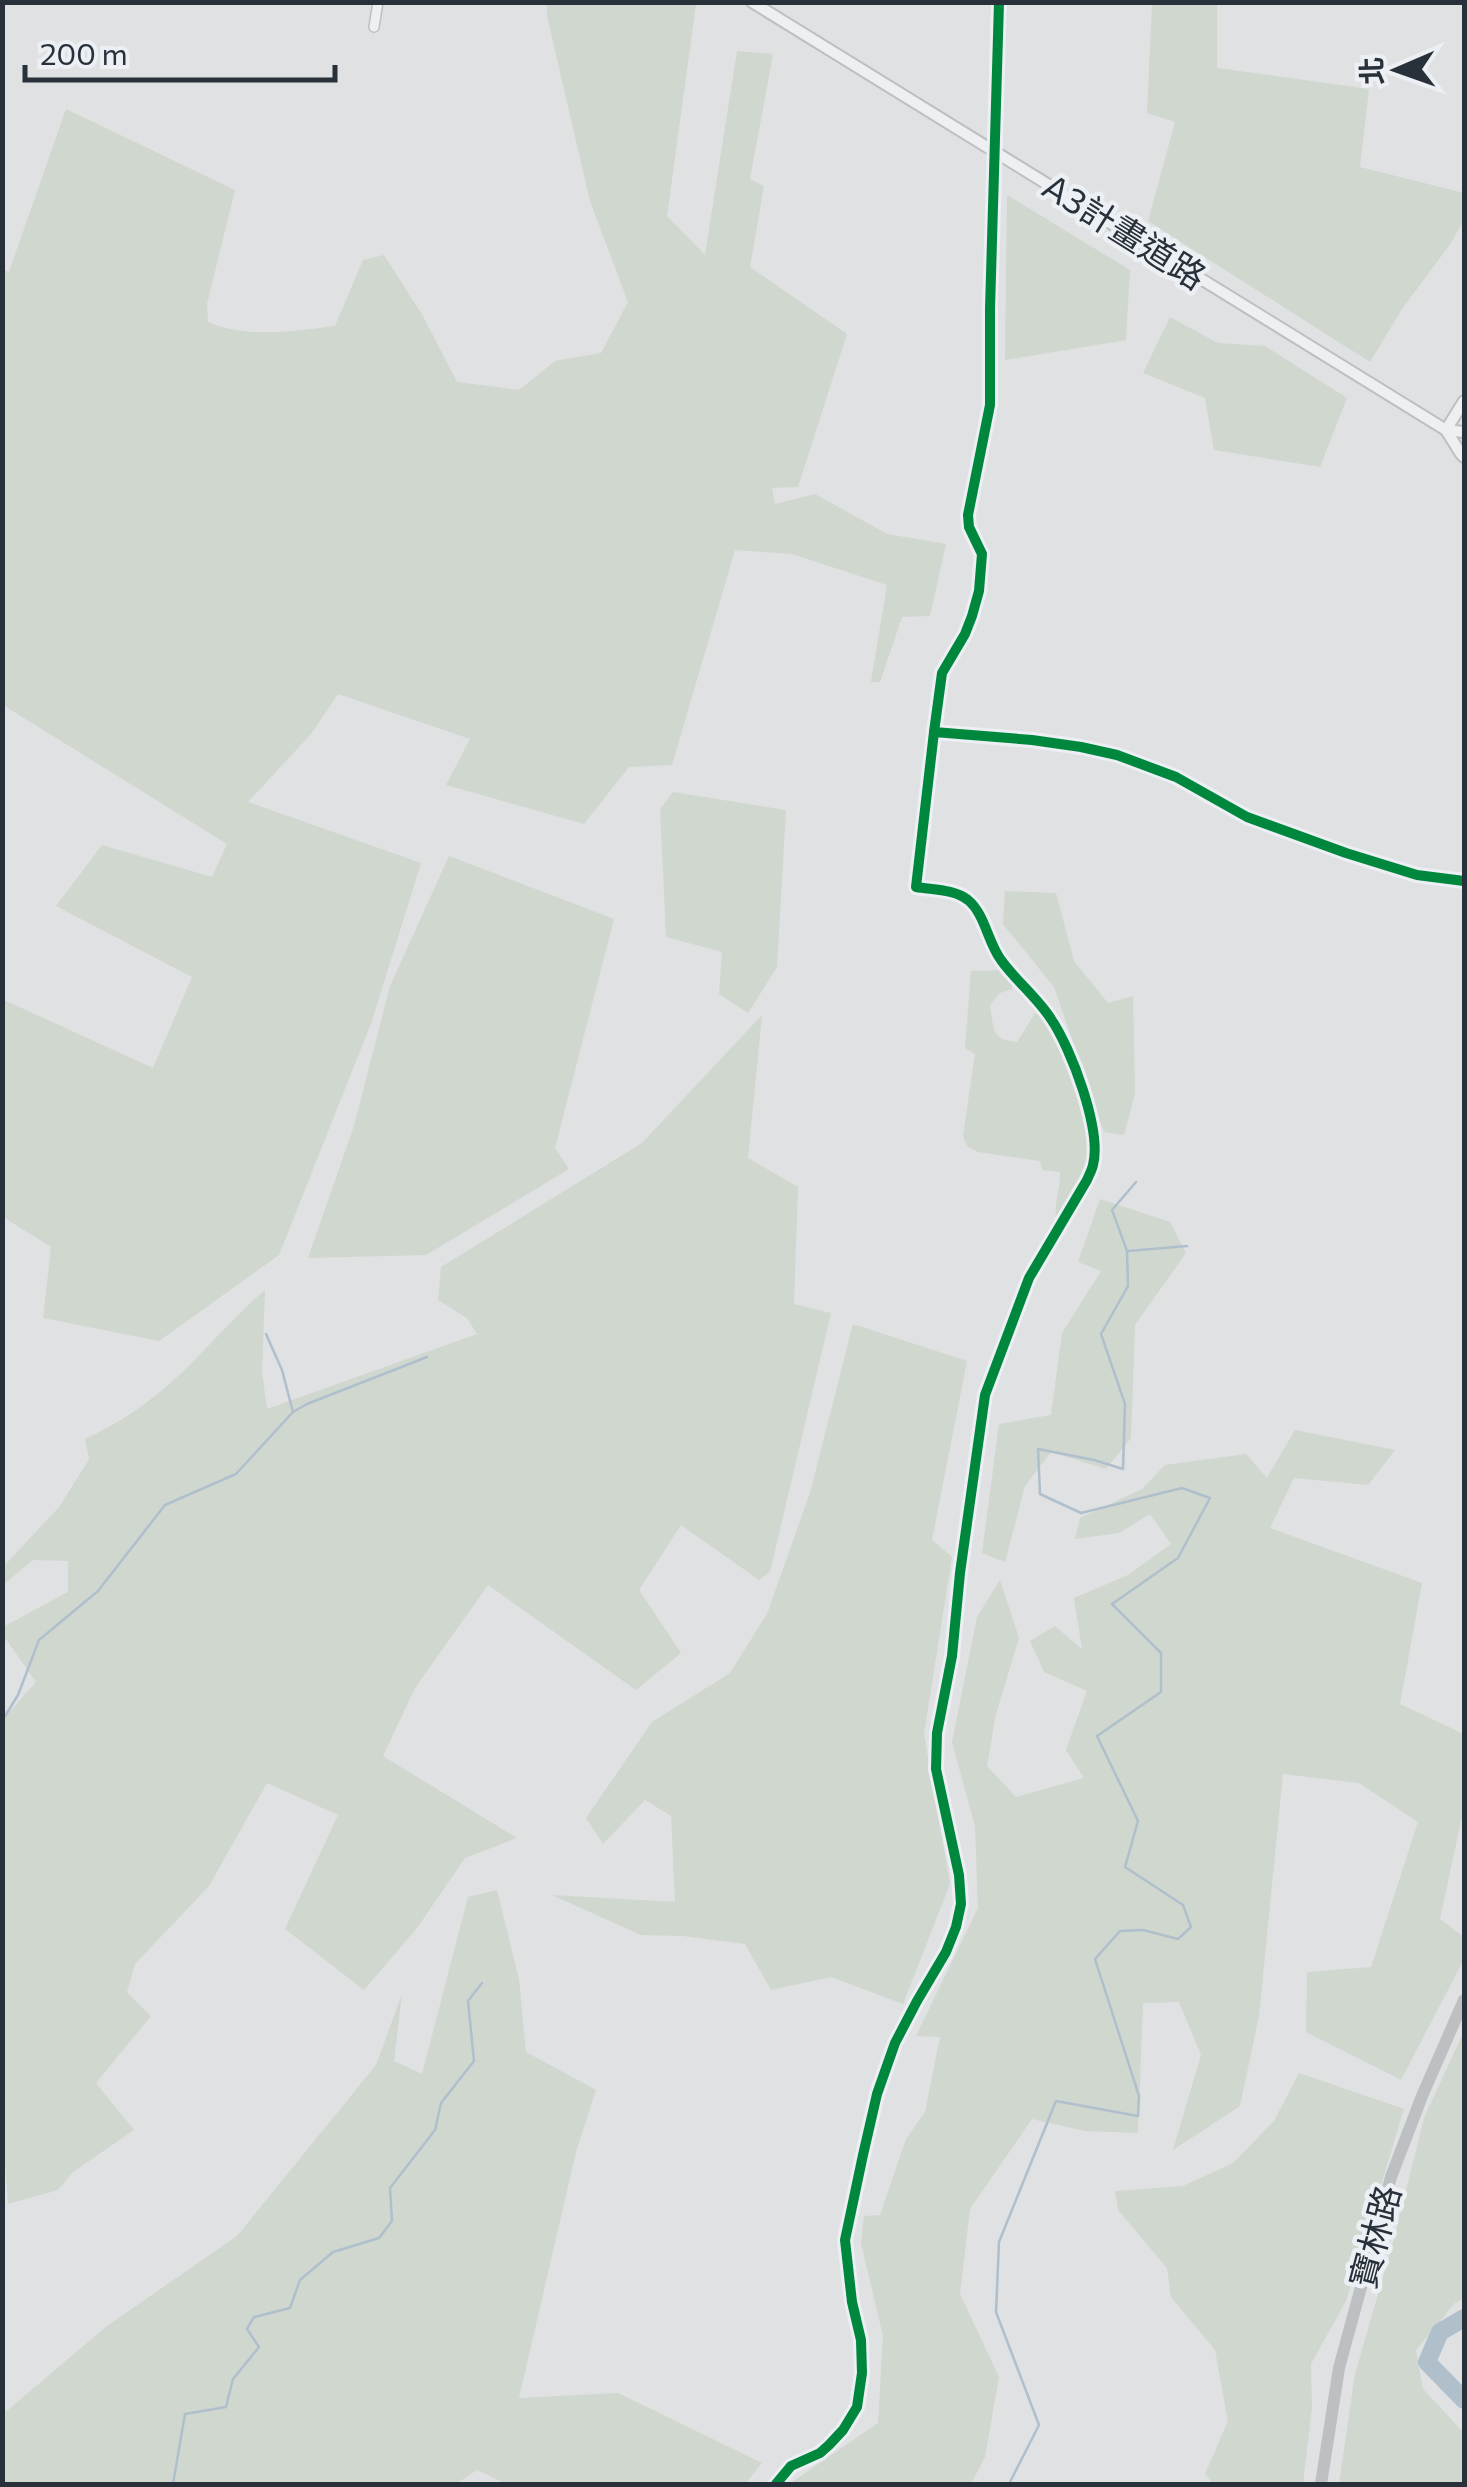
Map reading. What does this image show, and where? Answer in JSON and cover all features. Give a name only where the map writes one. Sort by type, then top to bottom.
[{"type":"main road","name":"寶林路","points":[[1321,2484],[1339,2368],[1391,2177],[1464,2000]]},
{"type":"street","points":[[374,27],[378,2]]},
{"type":"street","name":"A3計畫道路","points":[[752,2],[1446,430]]},
{"type":"street","points":[[776,2484],[791,2466],[829,2445],[857,2406],[861,2340],[845,2240],[862,2155],[895,2043],[946,1952],[961,1904],[959,1875],[936,1769],[937,1734],[952,1656],[985,1395],[1030,1278],[1094,1164],[1089,1111],[1054,1022],[1002,962],[972,902],[956,893],[916,888],[942,673],[972,616],[982,554],[968,516],[990,405],[1000,2]]},
{"type":"street","points":[[1446,430],[1464,401]]},
{"type":"street","points":[[1446,430],[1464,432]]},
{"type":"street","points":[[1446,430],[1463,453]]},
{"type":"street","points":[[934,732],[1032,740],[1117,755],[1176,777],[1247,817],[1313,842],[1416,875],[1464,881]]},
{"type":"shaded area","points":[[547,3],[696,4],[667,216],[705,255],[737,51],[773,54],[750,179],[764,186],[750,267],[847,334],[798,487],[772,488],[775,504],[815,494],[887,534],[946,544],[930,616],[902,617],[880,682],[871,682],[887,585],[792,554],[735,550],[672,765],[629,767],[584,824],[446,785],[470,739],[338,694],[311,734],[248,802],[421,863],[372,1021],[279,1255],[159,1341],[43,1318],[51,1247],[3,1217],[3,1002],[153,1068],[192,977],[56,906],[102,845],[212,877],[227,844],[3,705],[3,270],[9,272],[66,109],[235,190],[207,304],[208,322],[255,332],[335,326],[363,260],[384,255],[424,318],[457,382],[519,390],[555,361],[601,353],[628,302],[590,201]]},
{"type":"shaded area","points":[[1152,3],[1217,3],[1217,68],[1369,89],[1360,167],[1464,193],[1464,220],[1370,362],[1148,221],[1175,122],[1147,113]]},
{"type":"shaded area","points":[[1007,195],[1130,270],[1126,340],[1005,360]]},
{"type":"shaded area","points":[[1170,317],[1218,343],[1265,346],[1347,398],[1320,467],[1214,450],[1205,398],[1143,373]]},
{"type":"shaded area","points":[[673,792],[786,810],[777,967],[748,1013],[719,994],[722,952],[666,937],[660,809]]},
{"type":"shaded area","points":[[449,856],[614,919],[555,1148],[569,1169],[426,1255],[308,1258],[354,1126],[390,986]]},
{"type":"shaded area","points":[[1005,891],[1056,893],[1074,961],[1108,1003],[1133,996],[1135,1094],[1124,1135],[1104,1132],[1054,987],[1003,924]]},
{"type":"shaded area","points":[[1008,970],[1012,989],[1000,993],[990,1005],[995,1031],[1002,1039],[1017,1042],[1035,1013],[1050,1023],[1060,1035],[1093,1132],[1095,1157],[1066,1215],[1056,1216],[1060,1172],[1042,1170],[1040,1161],[978,1152],[967,1146],[963,1136],[975,1054],[965,1048],[971,971]]},
{"type":"shaded area","points":[[762,1015],[748,1158],[798,1187],[794,1304],[831,1313],[770,1572],[759,1580],[681,1525],[639,1590],[681,1653],[636,1690],[488,1585],[415,1688],[383,1756],[517,1838],[465,1858],[417,1928],[364,1990],[285,1929],[338,1815],[267,1783],[209,1886],[135,1964],[127,1992],[151,2016],[96,2083],[134,2130],[73,2172],[58,2190],[8,2204],[2,2163],[3,1719],[36,1682],[3,1635],[3,1627],[68,1592],[68,1561],[33,1560],[3,1585],[3,1567],[60,1506],[89,1459],[85,1439],[166,1387],[265,1290],[262,1371],[267,1409],[477,1334],[467,1318],[438,1300],[441,1267],[642,1143]]},
{"type":"shaded area","points":[[1100,1199],[1170,1222],[1186,1253],[1135,1325],[1131,1438],[1106,1469],[1051,1452],[1025,1486],[1005,1562],[982,1553],[999,1424],[1051,1415],[1062,1333],[1101,1271],[1078,1262]]},
{"type":"shaded area","points":[[853,1324],[967,1361],[932,1540],[952,1557],[924,1734],[950,1884],[903,2004],[831,1977],[771,1990],[745,1944],[641,1935],[552,1895],[675,1902],[671,1816],[645,1800],[603,1844],[586,1818],[652,1722],[730,1673],[767,1614],[810,1493]]},
{"type":"shaded area","points":[[1295,1430],[1395,1450],[1368,1485],[1294,1478],[1270,1528],[1422,1583],[1400,1704],[1464,1734],[1464,1807],[1440,1919],[1464,1937],[1464,1959],[1401,2080],[1306,2032],[1307,1972],[1371,1967],[1418,1822],[1359,1783],[1283,1774],[1259,2016],[1240,2106],[1173,2150],[1201,2055],[1179,2002],[1143,2003],[1138,2133],[1085,2131],[1032,2119],[970,2209],[960,2294],[999,2377],[985,2457],[971,2484],[789,2484],[878,2423],[883,2336],[861,2243],[864,2216],[880,2215],[906,2139],[925,2112],[940,2037],[916,2036],[978,1908],[975,1826],[952,1742],[977,1617],[1000,1580],[1019,1638],[996,1714],[987,1766],[1016,1797],[1084,1778],[1066,1750],[1087,1691],[1044,1672],[1030,1641],[1055,1626],[1082,1649],[1074,1598],[1128,1575],[1171,1544],[1150,1514],[1119,1533],[1075,1539],[1080,1518],[1142,1489],[1165,1465],[1246,1454],[1267,1478]]},
{"type":"shaded area","points":[[497,1890],[519,1979],[526,2052],[596,2090],[576,2152],[519,2398],[618,2393],[762,2463],[745,2484],[506,2484],[477,2470],[456,2484],[3,2484],[3,2414],[107,2326],[237,2236],[376,2065],[402,1994],[394,2061],[422,2074],[468,1897]]},
{"type":"shaded area","points":[[1464,2031],[1464,2298],[1455,2303],[1416,2350],[1423,2389],[1464,2433],[1464,2484],[1339,2484],[1355,2374],[1424,2118]]},
{"type":"shaded area","points":[[1299,2073],[1404,2109],[1346,2301],[1311,2364],[1312,2407],[1303,2484],[1213,2484],[1205,2474],[1228,2421],[1215,2350],[1171,2297],[1167,2268],[1118,2210],[1115,2191],[1183,2186],[1233,2163],[1274,2121]]},
{"type":"waterway","points":[[1009,2484],[1039,2425],[996,2312],[999,2242],[1056,2101],[1138,2116],[1139,2096],[1095,1959],[1120,1931],[1143,1930],[1178,1939],[1191,1927],[1183,1905],[1125,1867],[1138,1821],[1097,1736],[1161,1692],[1161,1653],[1112,1604],[1178,1558],[1210,1498],[1182,1488],[1081,1513],[1040,1494],[1038,1449],[1123,1469],[1125,1404],[1101,1334],[1128,1286],[1127,1251],[1112,1210],[1136,1182]]},
{"type":"waterway","points":[[1128,1251],[1187,1246]]},
{"type":"waterway","points":[[266,1334],[282,1370],[293,1412]]},
{"type":"waterway","points":[[2,1721],[18,1695],[39,1640],[98,1591],[165,1505],[236,1474],[293,1412],[307,1404],[427,1357]]},
{"type":"waterway","points":[[173,2484],[185,2414],[226,2407],[233,2379],[259,2347],[247,2329],[254,2317],[290,2308],[300,2280],[333,2252],[379,2238],[392,2221],[390,2188],[435,2130],[441,2103],[474,2061],[468,2001],[482,1983]]},
{"type":"waterway","points":[[1464,2318],[1440,2332],[1427,2362],[1464,2400]]},
{"type":"cycle path","points":[[999,2],[990,405],[968,515],[969,527],[982,554],[979,591],[965,634],[942,673],[934,732],[1032,740],[1117,755],[1176,777],[1247,817],[1346,853],[1417,875],[1464,881]]},
{"type":"cycle path","points":[[776,2484],[791,2466],[829,2445],[857,2407],[861,2340],[845,2240],[877,2094],[895,2043],[946,1952],[961,1904],[959,1875],[936,1769],[937,1733],[952,1656],[985,1395],[1029,1278],[1087,1180],[1095,1150],[1083,1090],[1051,1019],[1001,960],[968,900],[950,892],[916,887],[934,732]]}]
